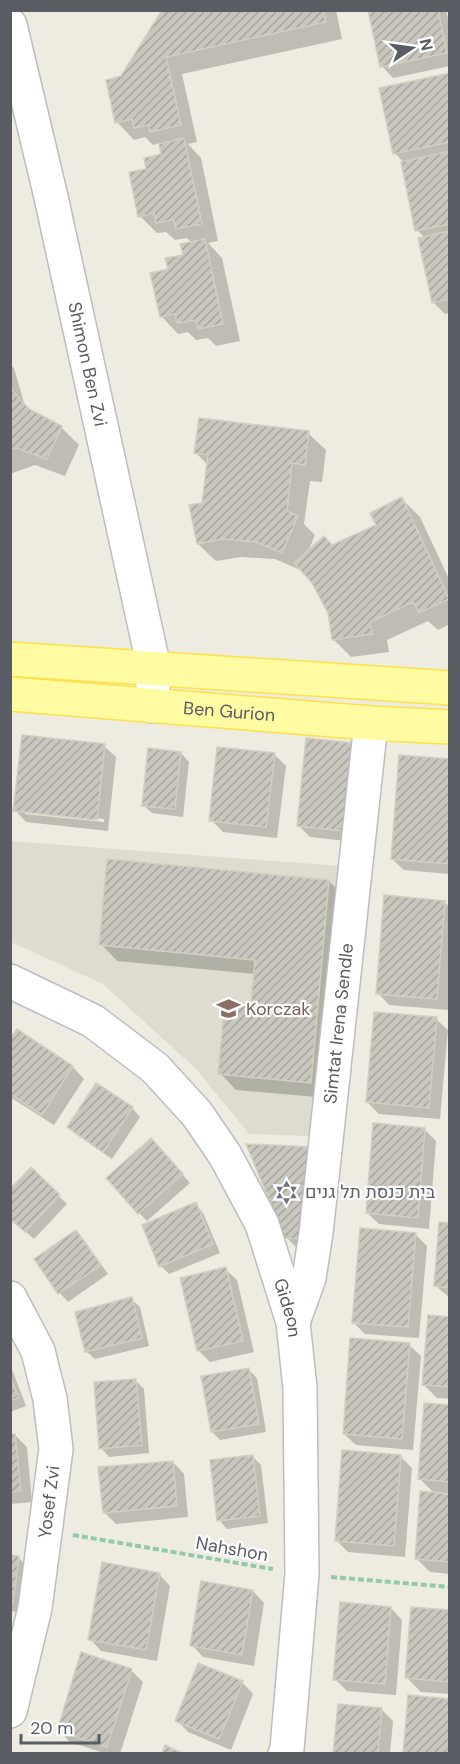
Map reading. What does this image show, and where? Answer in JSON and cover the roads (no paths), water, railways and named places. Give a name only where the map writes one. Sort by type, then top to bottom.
[{"type":"main road","points":[[10,659],[450,688]]},
{"type":"main road","name":"Ben Gurion","points":[[10,694],[371,723],[450,727]]},
{"type":"street","name":"Shimon Ben Zvi","points":[[10,25],[16,73],[53,208],[153,668],[152,706]]},
{"type":"street","name":"Simtat Irena Sendle","points":[[293,1322],[309,1278],[316,1233],[371,723]]},
{"type":"street","name":"Gideon","points":[[10,981],[93,1021],[155,1068],[197,1114],[225,1155],[262,1224],[293,1322],[300,1388],[302,1574],[286,1752]]},
{"type":"street","name":"Yosef Zvi","points":[[10,1298],[38,1351],[50,1399],[56,1449],[35,1608],[10,1711]]},
{"type":"place","name":"Korczak","points":[[228,1009]]},
{"type":"place","name":"בית כנסת תל גנים","points":[[287,1192]]}]
